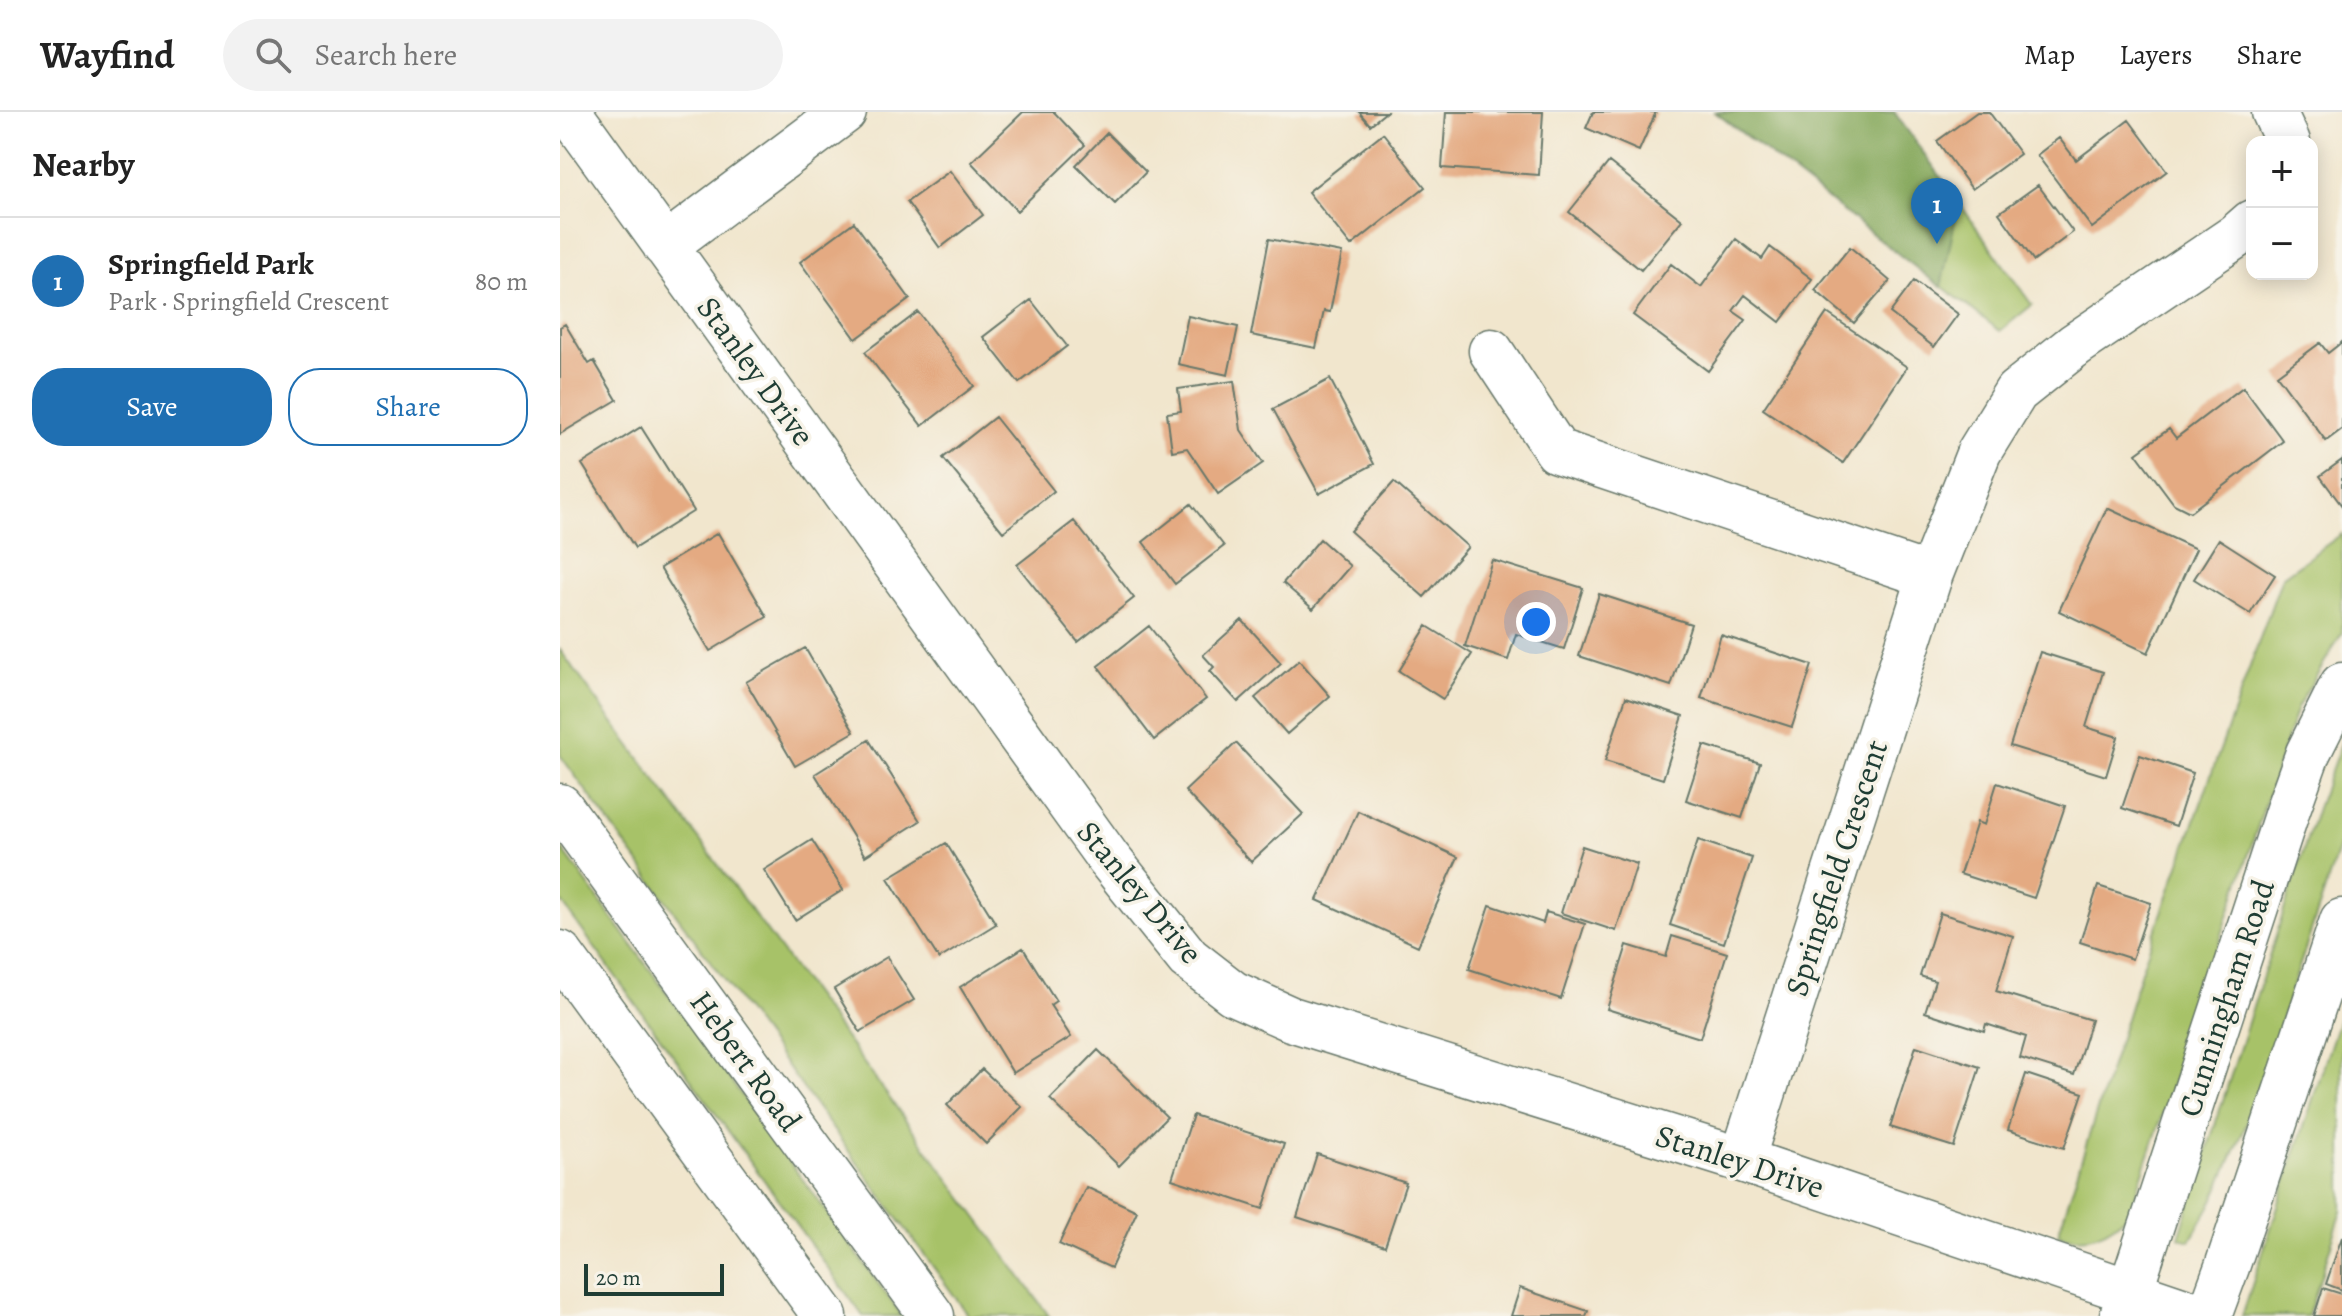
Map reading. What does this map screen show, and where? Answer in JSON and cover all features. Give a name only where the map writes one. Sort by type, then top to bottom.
[{"type":"street","name":"Stanley Drive","points":[[569,112],[1108,858],[1188,958],[1233,993],[1291,1019],[1742,1160],[2126,1304],[2202,1316]]},
{"type":"street","points":[[665,246],[844,112]]},
{"type":"street","points":[[2274,112],[2285,136]]},
{"type":"street","name":"Springfield Crescent","points":[[1742,1160],[1930,576],[1979,452],[2016,392],[2075,345],[2246,227]]},
{"type":"street","points":[[1491,351],[1557,451],[1930,576]]},
{"type":"street","name":"Cunningham Road","points":[[2126,1304],[2294,793],[2308,753],[2342,685]]},
{"type":"street","name":"Hebert Road","points":[[560,806],[932,1316]]},
{"type":"street","points":[[2209,1316],[2342,921]]},
{"type":"street","points":[[560,953],[825,1316]]},
{"type":"green space","points":[[1715,112],[1894,112],[2032,305],[2000,331]]},
{"type":"green space","points":[[1715,112],[1894,112],[1959,202],[1941,287]]},
{"type":"green space","points":[[2342,534],[2342,633],[2297,708],[2130,1212],[2097,1235],[2079,1238],[2058,1234],[2141,971],[2282,577]]},
{"type":"green space","points":[[560,650],[1049,1316],[969,1316],[560,755]]},
{"type":"green space","points":[[2342,741],[2342,838],[2248,1121],[2213,1201],[2190,1241],[2179,1237],[2317,808]]},
{"type":"green space","points":[[560,846],[902,1316],[863,1316],[560,900]]},
{"type":"green space","points":[[2342,1010],[2342,1211],[2308,1316],[2242,1316]]},
{"type":"building","points":[[1023,112],[1054,112],[1085,145],[1017,211],[971,162]]},
{"type":"building","points":[[1359,112],[1386,112],[1370,125]]},
{"type":"building","points":[[1446,112],[1543,112],[1539,175],[1442,168]]},
{"type":"building","points":[[1593,112],[1656,112],[1639,151],[1586,128]]},
{"type":"building","points":[[1977,112],[1989,112],[2020,154],[1972,189],[1937,141]]},
{"type":"building","points":[[2129,120],[2167,171],[2092,228],[2037,155],[2059,138],[2076,160]]},
{"type":"building","points":[[1107,133],[1146,172],[1115,204],[1076,165]]},
{"type":"building","points":[[1383,133],[1425,187],[1351,246],[1308,192]]},
{"type":"building","points":[[1609,162],[1682,220],[1641,270],[1569,212]]},
{"type":"building","points":[[950,171],[983,215],[940,248],[907,202]]},
{"type":"building","points":[[2038,185],[2073,232],[2034,261],[1999,213]]},
{"type":"building","points":[[854,222],[910,299],[856,339],[800,262]]},
{"type":"building","points":[[1269,239],[1342,253],[1330,312],[1324,311],[1316,348],[1251,335]]},
{"type":"building","points":[[1736,239],[1762,259],[1770,247],[1812,279],[1780,322],[1745,295],[1733,311],[1746,320],[1708,371],[1633,315],[1671,264],[1701,287]]},
{"type":"building","points":[[1850,247],[1890,281],[1854,323],[1815,290]]},
{"type":"building","points":[[1914,281],[1958,314],[1934,347],[1890,313]]},
{"type":"building","points":[[1031,300],[1067,346],[1019,383],[983,337]]},
{"type":"building","points":[[918,312],[974,386],[922,426],[865,352]]},
{"type":"building","points":[[1827,313],[1907,367],[1843,463],[1763,409]]},
{"type":"building","points":[[1188,316],[1238,327],[1228,375],[1178,364]]},
{"type":"building","points":[[565,324],[589,364],[594,361],[617,400],[560,434],[560,327]]},
{"type":"building","points":[[2342,342],[2342,429],[2326,441],[2277,375],[2320,343],[2328,353]]},
{"type":"building","points":[[1330,379],[1374,464],[1319,494],[1273,409]]},
{"type":"building","points":[[1234,381],[1241,430],[1263,463],[1218,494],[1187,448],[1172,451],[1167,413],[1181,411],[1178,389]]},
{"type":"building","points":[[2243,387],[2283,441],[2190,512],[2174,504],[2136,453],[2169,429],[2176,438]]},
{"type":"building","points":[[995,417],[1054,491],[1003,532],[943,458]]},
{"type":"building","points":[[641,427],[694,511],[635,548],[582,464]]},
{"type":"building","points":[[2342,460],[2342,506],[2320,476]]},
{"type":"building","points":[[1394,482],[1468,547],[1424,597],[1350,531]]},
{"type":"building","points":[[1191,504],[1224,546],[1175,584],[1143,542]]},
{"type":"building","points":[[2107,508],[2196,549],[2148,653],[2059,611]]},
{"type":"building","points":[[1074,521],[1134,598],[1078,642],[1017,565]]},
{"type":"building","points":[[718,533],[767,617],[710,651],[660,568]]},
{"type":"building","points":[[1320,539],[1350,566],[1313,609],[1283,583]]},
{"type":"building","points":[[2219,539],[2275,575],[2250,614],[2194,579]]},
{"type":"building","points":[[1492,560],[1583,588],[1564,649],[1516,634],[1508,660],[1465,646]]},
{"type":"building","points":[[1599,594],[1691,624],[1671,686],[1579,656]]},
{"type":"building","points":[[1242,620],[1281,663],[1238,702],[1210,671],[1214,667],[1203,655]]},
{"type":"building","points":[[1149,626],[1206,699],[1154,740],[1098,666]]},
{"type":"building","points":[[1427,626],[1472,654],[1443,699],[1399,671]]},
{"type":"building","points":[[1721,635],[1812,665],[1792,727],[1701,698]]},
{"type":"building","points":[[805,648],[854,732],[795,766],[746,682]]},
{"type":"building","points":[[2040,652],[2103,672],[2086,727],[2118,737],[2106,776],[2010,746]]},
{"type":"building","points":[[1299,660],[1330,696],[1287,734],[1255,698]]},
{"type":"building","points":[[1626,697],[1683,716],[1663,779],[1605,761]]},
{"type":"building","points":[[869,740],[920,821],[865,856],[815,774]]},
{"type":"building","points":[[1236,743],[1303,814],[1251,862],[1185,791]]},
{"type":"building","points":[[1704,745],[1760,763],[1742,818],[1686,800]]},
{"type":"building","points":[[2140,755],[2193,773],[2176,826],[2122,808]]},
{"type":"building","points":[[1997,783],[2065,806],[2034,898],[1960,874],[1977,822],[1984,825]]},
{"type":"building","points":[[1358,811],[1458,857],[1418,946],[1317,900]]},
{"type":"building","points":[[812,840],[843,890],[795,920],[764,870]]},
{"type":"building","points":[[1698,840],[1752,858],[1724,943],[1670,925]]},
{"type":"building","points":[[946,843],[996,924],[939,959],[888,878]]},
{"type":"building","points":[[1582,846],[1637,864],[1616,931],[1561,913]]},
{"type":"building","points":[[2098,886],[2151,903],[2132,959],[2080,942]]},
{"type":"building","points":[[1490,905],[1543,923],[1546,912],[1585,924],[1561,999],[1469,969]]},
{"type":"building","points":[[1940,913],[2013,936],[1996,991],[2091,1020],[2074,1075],[2020,1058],[2026,1037],[1986,1024],[1984,1031],[1925,1012],[1935,981],[1920,976]]},
{"type":"building","points":[[1672,936],[1727,953],[1700,1038],[1607,1009],[1627,945],[1666,957]]},
{"type":"building","points":[[1023,948],[1056,1001],[1050,1005],[1071,1037],[1013,1073],[960,987]]},
{"type":"building","points":[[887,957],[914,1000],[860,1032],[834,989]]},
{"type":"building","points":[[1916,1046],[1980,1067],[1954,1147],[1890,1127]]},
{"type":"building","points":[[1098,1050],[1167,1117],[1119,1166],[1050,1099]]},
{"type":"building","points":[[982,1069],[1022,1107],[986,1144],[947,1105]]},
{"type":"building","points":[[2026,1074],[2083,1093],[2064,1148],[2008,1130]]},
{"type":"building","points":[[1193,1115],[1284,1144],[1263,1209],[1172,1179]]},
{"type":"building","points":[[1317,1154],[1406,1183],[1385,1246],[1297,1217]]},
{"type":"building","points":[[1086,1187],[1137,1211],[1111,1268],[1059,1244]]},
{"type":"building","points":[[2342,1237],[2342,1290],[2326,1284]]},
{"type":"building","points":[[1520,1288],[1588,1311],[1586,1316],[1511,1316]]},
{"type":"building","points":[[2323,1288],[2342,1294],[2342,1316],[2314,1316]]},
{"type":"place","name":"Springfield Park","points":[[1937,244]]}]
